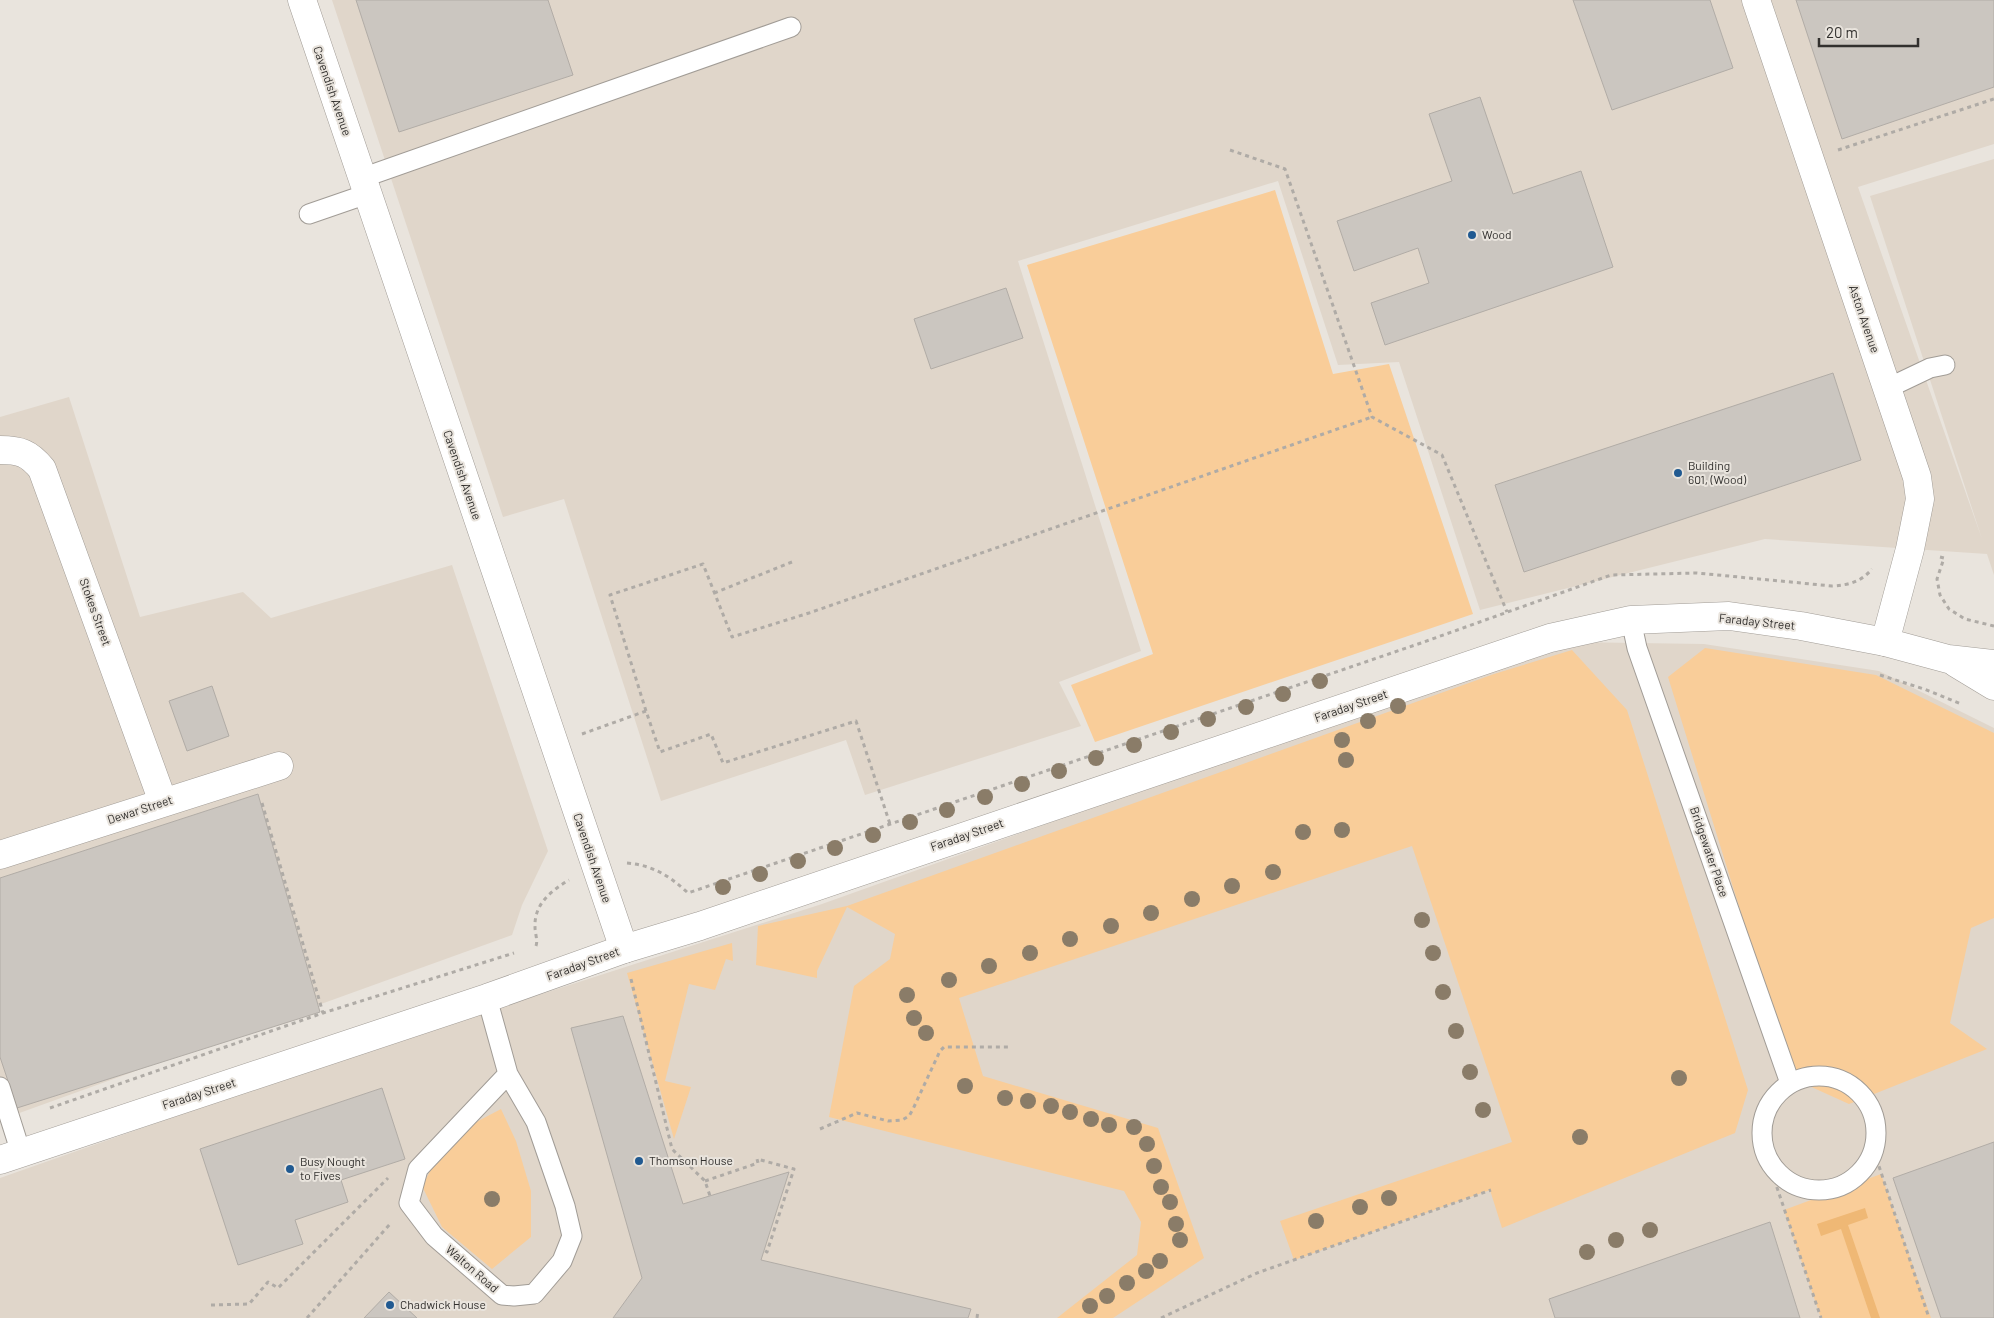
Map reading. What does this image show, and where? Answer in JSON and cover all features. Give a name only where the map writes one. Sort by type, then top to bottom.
[{"type":"street","name":"Cavendish Avenue","points":[[302,0],[624,949]]},
{"type":"street","name":"Aston Avenue","points":[[1756,0],[1918,477],[1920,499],[1910,549],[1885,642]]},
{"type":"street","name":"Stokes Street","points":[[0,450],[18,450],[33,457],[42,469],[164,802]]},
{"type":"street","name":"Faraday Street","points":[[10,1156],[487,998],[624,949],[700,926],[1550,638],[1631,620],[1730,616],[1801,626],[1885,642],[1948,659],[1994,664]]},
{"type":"street","name":"Faraday Street","points":[[1948,659],[1994,686]]},
{"type":"street","name":"Dewar Street","points":[[0,855],[279,766]]},
{"type":"lane","points":[[309,214],[364,186],[791,27]]},
{"type":"lane","points":[[1888,388],[1930,368],[1945,365]]},
{"type":"lane","name":"Bridgewater Place","points":[[1631,620],[1637,648],[1790,1083]]},
{"type":"lane","name":"Walton Road","points":[[409,1203],[434,1236],[502,1294],[514,1296],[534,1294],[562,1261],[572,1236],[565,1206],[536,1122],[508,1074],[487,998]]},
{"type":"lane","points":[[409,1203],[418,1170],[508,1074]]},
{"type":"lane","points":[[1809,1076],[1828,1076],[1847,1082],[1862,1095],[1872,1111],[1876,1124],[1874,1151],[1865,1167],[1853,1180],[1836,1188],[1818,1190],[1800,1187],[1784,1179],[1772,1165],[1764,1149],[1762,1130],[1766,1112],[1776,1095],[1790,1083],[1809,1076]]},
{"type":"lane","points":[[0,1087],[12,1121],[10,1156]]},
{"type":"path","points":[[1809,159],[1994,99]]},
{"type":"path","points":[[1230,150],[1285,169],[1372,418],[1442,454],[1507,612]]},
{"type":"path","points":[[890,824],[856,721],[723,762],[711,734],[660,752],[610,595],[703,564],[732,637],[809,613],[1372,418]]},
{"type":"path","points":[[1944,558],[1937,579],[1940,595],[1949,609],[1965,619],[1994,626]]},
{"type":"path","points":[[714,593],[792,562]]},
{"type":"path","points":[[1877,674],[1924,689],[1966,706]]},
{"type":"path","points":[[553,744],[646,711]]},
{"type":"path","points":[[254,774],[323,1013]]},
{"type":"path","points":[[619,862],[651,867],[677,883],[688,893]]},
{"type":"path","points":[[528,948],[538,946],[535,925],[540,905],[552,891],[575,877]]},
{"type":"path","points":[[624,949],[672,1149],[705,1181],[710,1196]]},
{"type":"path","points":[[12,1121],[323,1013],[519,951]]},
{"type":"path","points":[[820,1129],[857,1113],[888,1121],[902,1120],[909,1116],[944,1046],[1009,1047]]},
{"type":"path","points":[[1764,1149],[1821,1318]]},
{"type":"path","points":[[1874,1151],[1929,1318]]},
{"type":"path","points":[[705,1181],[758,1163],[757,1159],[794,1169],[768,1252],[764,1250]]},
{"type":"path","points":[[210,1305],[249,1304],[268,1282],[278,1288],[397,1169],[418,1170]]},
{"type":"path","points":[[1161,1318],[1257,1273],[1491,1190]]},
{"type":"path","points":[[307,1318],[409,1203]]},
{"type":"path","points":[[976,1318],[978,1311]]},
{"type":"shaded area","points":[[332,0],[1994,0],[1994,144],[1858,187],[1982,539],[1870,196],[1994,159],[1994,575],[1987,554],[1765,539],[1480,610],[1399,362],[1338,365],[1278,181],[1018,261],[1141,651],[1059,682],[1081,726],[865,795],[846,740],[661,801],[564,499],[503,517]]},
{"type":"shaded area","points":[[1275,190],[1333,374],[1389,364],[1473,614],[1095,742],[1071,685],[1153,654],[1027,265]]},
{"type":"shaded area","points":[[69,397],[140,617],[243,592],[271,618],[452,565],[548,851],[522,905],[512,935],[0,1120],[0,417]]},
{"type":"shaded area","points":[[1569,642],[1704,644],[1879,671],[1994,728],[1994,1318],[0,1318],[0,1178],[336,1060],[822,904],[1474,671]]},
{"type":"shaded area","points":[[1705,648],[1876,675],[1994,733],[1994,918],[1971,928],[1950,1023],[1987,1049],[1849,1104],[1807,1085],[1784,1052],[1668,677]]},
{"type":"shaded area","points":[[1572,650],[1627,710],[1748,1090],[1735,1133],[1502,1228],[1490,1190],[1294,1260],[1280,1221],[1512,1142],[1412,846],[959,998],[983,1076],[1158,1128],[1204,1258],[1113,1318],[1057,1318],[1137,1255],[1141,1222],[1124,1191],[829,1117],[854,986],[890,959],[895,934],[847,907],[817,971],[817,978],[756,965],[758,926],[847,906],[1494,674]]},
{"type":"shaded area","points":[[732,943],[733,961],[726,959],[715,990],[689,984],[665,1081],[691,1087],[674,1139],[627,973]]},
{"type":"shaded area","points":[[501,1109],[516,1141],[531,1191],[531,1237],[492,1269],[442,1227],[422,1186],[439,1155],[465,1128]]},
{"type":"shaded area","points":[[1881,1174],[1931,1318],[1821,1318],[1784,1210]]},
{"type":"shaded area","points":[[1865,1208],[1868,1218],[1848,1225],[1880,1318],[1871,1318],[1841,1229],[1821,1236],[1817,1224]]},
{"type":"building","points":[[356,0],[548,0],[573,75],[399,132]]},
{"type":"building","points":[[1573,0],[1710,0],[1733,68],[1612,110]]},
{"type":"building","points":[[1796,0],[1994,0],[1994,87],[1842,139]]},
{"type":"building","name":"Wood","points":[[1480,97],[1513,194],[1581,171],[1613,267],[1385,345],[1371,303],[1429,283],[1418,248],[1354,271],[1337,221],[1452,181],[1429,114]]},
{"type":"building","points":[[1006,288],[1023,338],[931,369],[914,319]]},
{"type":"building","name":"Building 601, (Wood)","points":[[1833,373],[1861,460],[1524,572],[1495,485]]},
{"type":"building","points":[[212,686],[229,736],[187,751],[169,701]]},
{"type":"building","points":[[258,794],[320,1012],[17,1108],[0,1057],[0,878]]},
{"type":"building","name":"Thomson House","points":[[623,1016],[683,1204],[789,1172],[761,1260],[971,1309],[968,1318],[613,1318],[642,1278],[571,1028]]},
{"type":"building","name":"Busy Nought to Fives","points":[[382,1088],[405,1159],[341,1180],[348,1202],[295,1220],[303,1244],[238,1265],[200,1149]]},
{"type":"building","points":[[1994,1142],[1994,1318],[1941,1318],[1893,1178]]},
{"type":"building","points":[[1770,1222],[1800,1318],[1555,1318],[1549,1299]]},
{"type":"building","name":"Chadwick House","points":[[389,1292],[417,1318],[364,1318]]},
{"type":"place","name":"Wood","points":[[1472,235]]},
{"type":"place","name":"Building 601, (Wood)","points":[[1678,473]]},
{"type":"place","name":"Thomson House","points":[[639,1161]]},
{"type":"place","name":"Busy Nought to Fives","points":[[290,1169]]},
{"type":"place","name":"Chadwick House","points":[[390,1305]]}]
